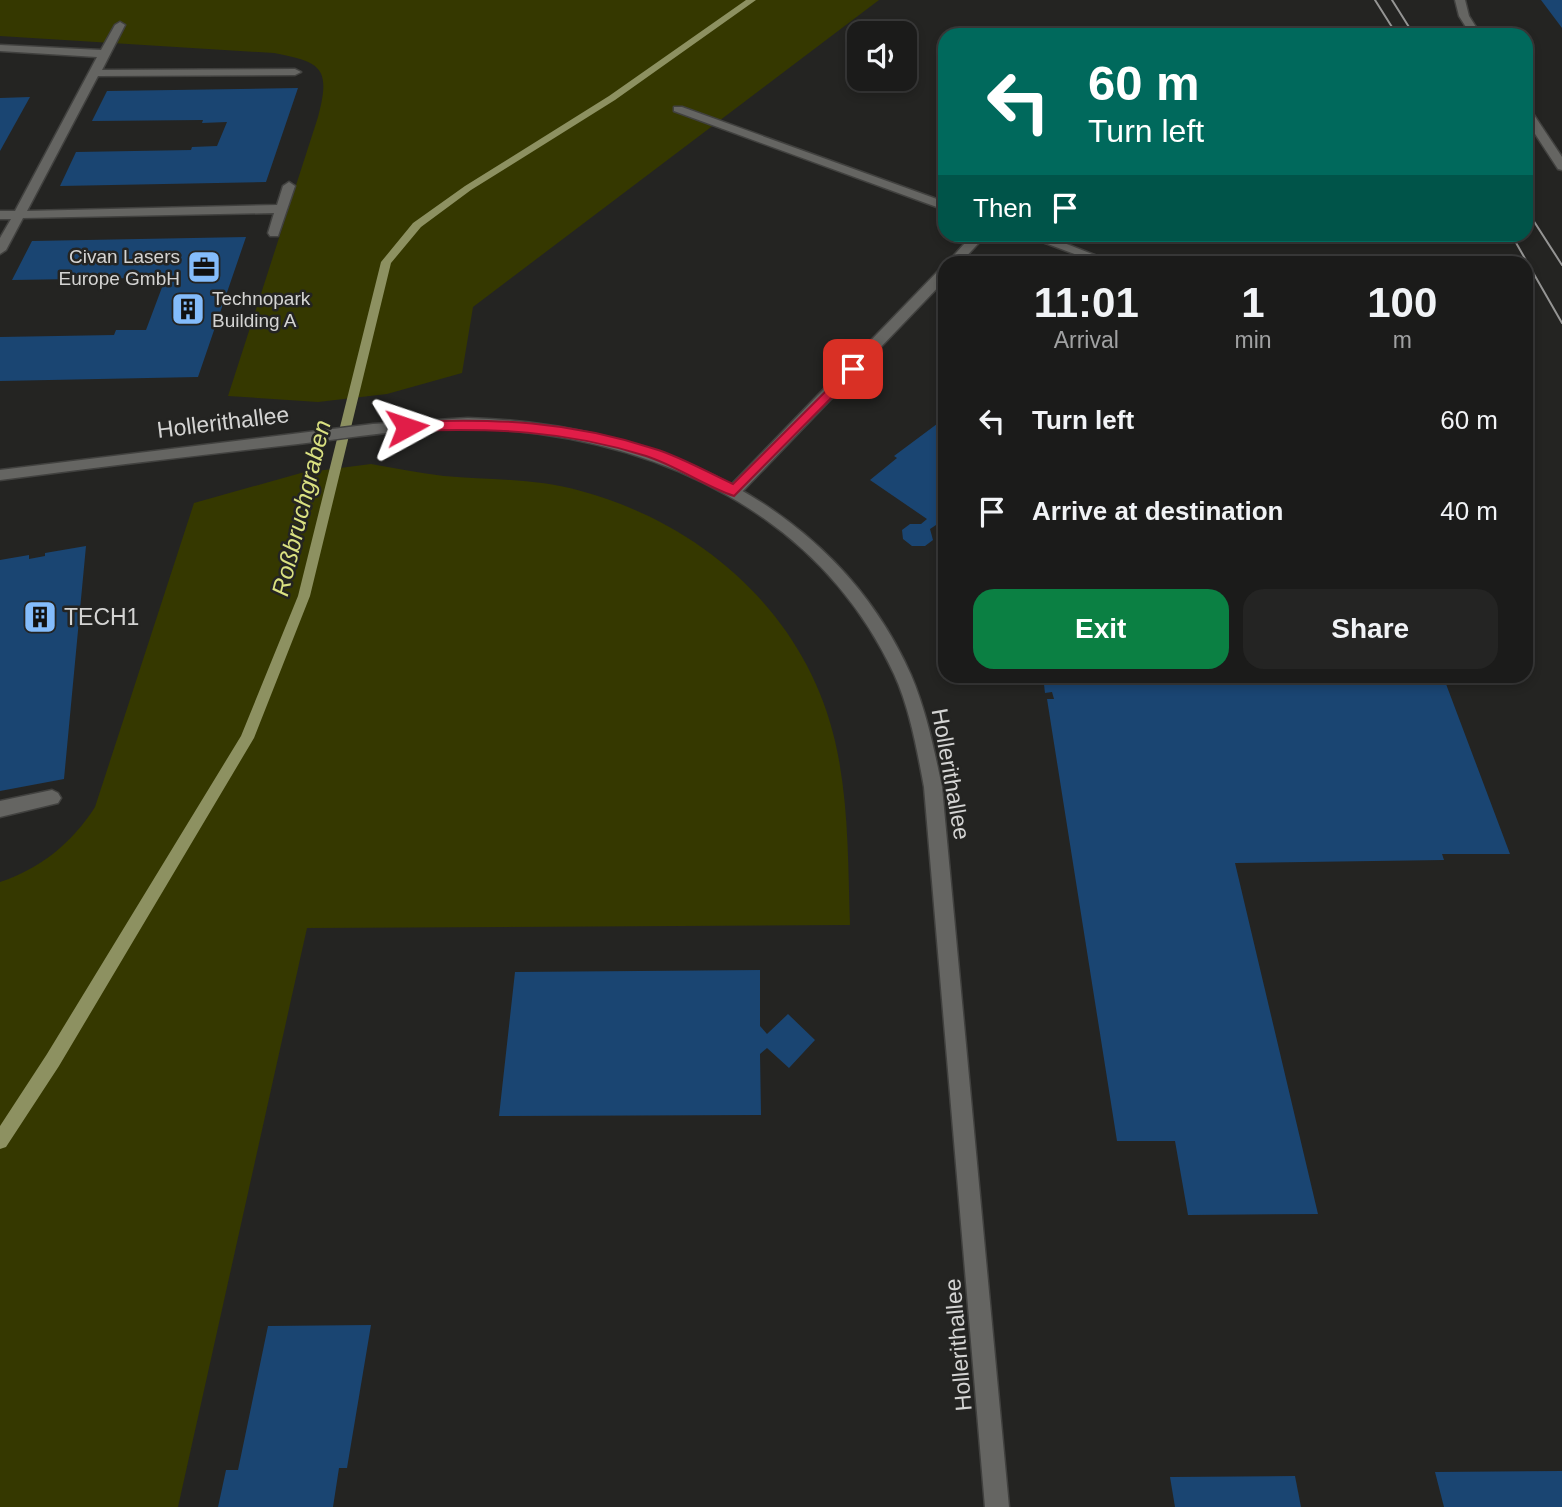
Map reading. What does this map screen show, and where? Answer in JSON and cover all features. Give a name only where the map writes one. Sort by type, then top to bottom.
[{"type":"street","points":[[1460,0],[1464,16],[1472,28]]},
{"type":"street","points":[[0,250],[120,25]]},
{"type":"street","points":[[0,48],[105,54]]},
{"type":"street","points":[[94,73],[295,72]]},
{"type":"street","points":[[678,109],[938,203]]},
{"type":"street","points":[[1533,122],[1562,166]]},
{"type":"street","points":[[274,233],[289,186]]},
{"type":"street","points":[[0,215],[282,209]]},
{"type":"street","points":[[960,256],[973,242]]},
{"type":"street","points":[[1050,242],[1090,256]]},
{"type":"street","points":[[734,491],[938,279]]},
{"type":"street","name":"Hollerithallee","points":[[0,475],[329,434],[454,423],[506,424],[574,432],[653,453],[734,491],[788,527],[841,578],[884,638],[901,672],[918,721],[936,810],[997,1507]]},
{"type":"street","points":[[0,809],[52,798]]},
{"type":"shaded area","points":[[0,0],[879,0],[851,21],[847,21],[847,24],[473,307],[462,373],[387,394],[318,402],[228,396],[318,117],[323,88],[319,70],[303,60],[274,53],[0,36]]},
{"type":"shaded area","points":[[371,464],[444,476],[547,484],[581,491],[626,506],[668,526],[707,551],[743,581],[774,615],[800,653],[821,695],[840,764],[848,856],[850,925],[307,928],[178,1507],[0,1507],[0,882],[15,877],[54,853],[76,832],[95,807],[194,503],[301,473]]},
{"type":"building","points":[[1541,0],[1562,0],[1562,28]]},
{"type":"building","points":[[298,88],[266,182],[60,186],[76,152],[191,150],[192,147],[217,146],[227,122],[92,121],[107,91]]},
{"type":"building","points":[[30,97],[0,151],[0,98]]},
{"type":"building","name":"Technopark Building A","points":[[246,237],[198,377],[0,381],[0,337],[114,335],[116,330],[146,330],[164,282],[136,282],[138,278],[12,280],[32,241]]},
{"type":"building","points":[[938,423],[938,526],[930,529],[933,540],[925,546],[912,546],[903,539],[902,530],[910,524],[921,524],[927,519],[870,480],[897,458],[894,456]]},
{"type":"building","name":"TECH1","points":[[86,546],[64,779],[0,791],[0,560],[29,555],[29,559],[45,556],[45,553]]},
{"type":"building","points":[[1044,683],[1446,683],[1510,854],[1442,854],[1444,860],[1235,863],[1318,1214],[1188,1215],[1175,1141],[1117,1141],[1047,699],[1054,699],[1052,692],[1045,693]]},
{"type":"building","points":[[760,970],[760,1026],[767,1034],[788,1014],[815,1040],[789,1068],[767,1048],[760,1054],[761,1115],[499,1116],[515,972]]},
{"type":"building","points":[[371,1325],[347,1468],[339,1468],[333,1507],[218,1507],[226,1470],[238,1470],[268,1326]]},
{"type":"building","points":[[1562,1471],[1562,1507],[1444,1507],[1435,1472]]},
{"type":"building","points":[[1295,1476],[1301,1507],[1175,1507],[1170,1477]]},
{"type":"waterway","name":"Roßbruchgraben","points":[[0,1141],[53,1060],[247,738],[304,596],[386,262],[417,225],[468,188],[612,98],[752,0]]},
{"type":"tram line","points":[[1375,0],[1393,28]]},
{"type":"tram line","points":[[1392,0],[1410,28]]},
{"type":"tram line","points":[[1533,220],[1562,265]]},
{"type":"tram line","points":[[1516,242],[1524,256]]},
{"type":"tram line","points":[[1533,272],[1562,323]]},
{"type":"place","name":"Civan Lasers Europe GmbH","points":[[204,267]]},
{"type":"place","name":"Technopark Building A","points":[[188,309]]},
{"type":"place","name":"TECH1","points":[[40,617]]},
{"type":"route","points":[[407,427],[489,423],[574,432],[653,453],[715,479],[734,491],[853,369]]}]
